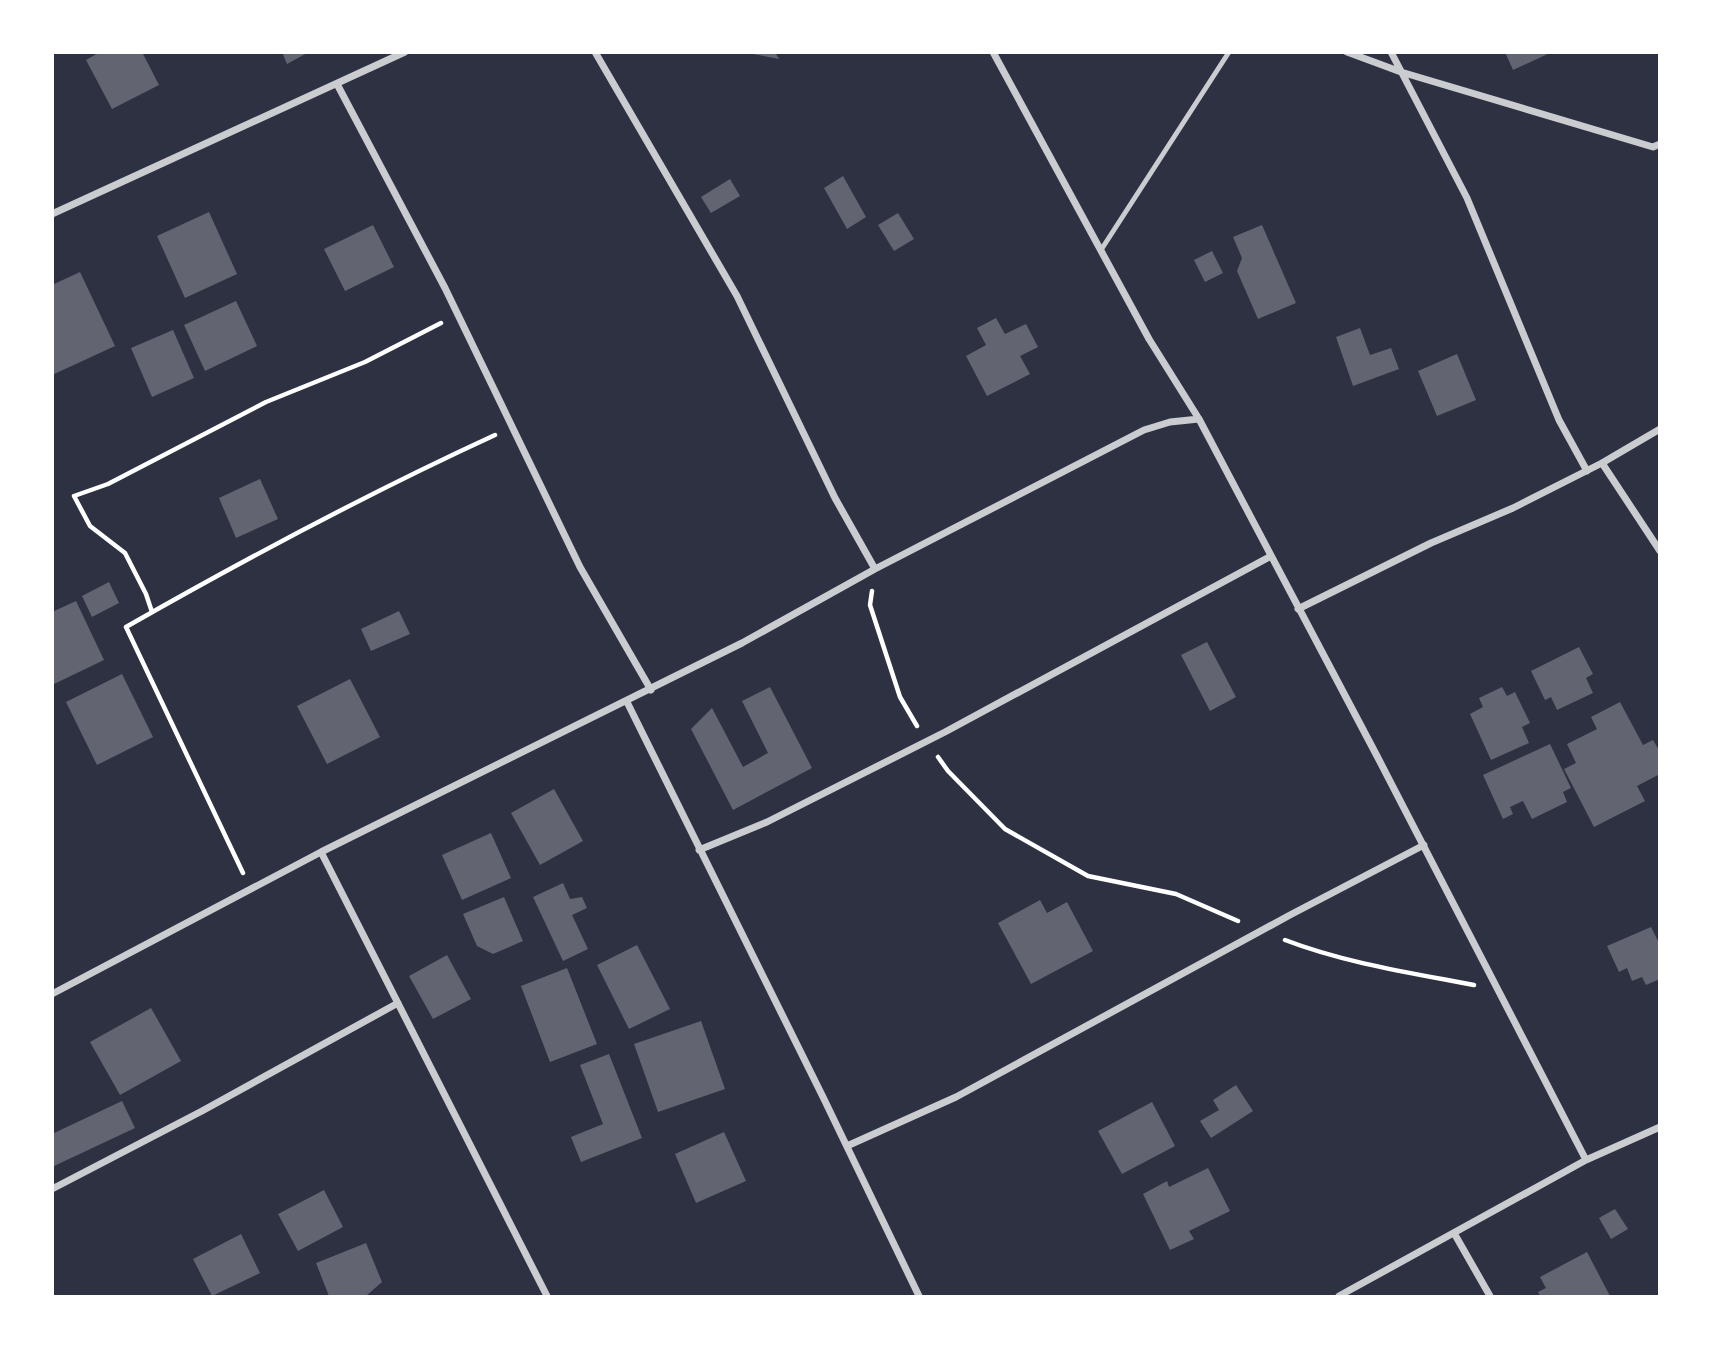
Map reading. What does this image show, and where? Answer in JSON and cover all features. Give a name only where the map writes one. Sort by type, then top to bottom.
[{"type":"street","points":[[52,214],[405,52]]},
{"type":"street","points":[[595,52],[737,296],[835,498],[875,569]]},
{"type":"street","points":[[993,52],[1149,339],[1199,419],[1587,1160]]},
{"type":"street","points":[[1347,52],[1401,72],[1657,146]]},
{"type":"street","points":[[1391,52],[1467,198],[1559,420],[1587,471]]},
{"type":"street","points":[[337,85],[458,315],[580,567],[651,690]]},
{"type":"street","points":[[52,994],[321,852],[742,643],[875,569],[1144,430],[1170,422],[1199,419]]},
{"type":"street","points":[[1298,609],[1431,543],[1513,508],[1602,463],[1660,429]]},
{"type":"street","points":[[1602,463],[1660,551]]},
{"type":"street","points":[[699,850],[767,822],[927,741],[1271,556]]},
{"type":"street","points":[[627,702],[919,1297]]},
{"type":"street","points":[[847,1146],[956,1097],[1424,845]]},
{"type":"street","points":[[321,852],[546,1296]]},
{"type":"street","points":[[52,1189],[202,1111],[398,1003]]},
{"type":"street","points":[[1339,1297],[1587,1160],[1660,1127]]},
{"type":"street","points":[[1454,1233],[1490,1297]]},
{"type":"lane","points":[[1101,250],[1229,52]]},
{"type":"path","points":[[152,612],[125,553],[90,526],[74,496],[108,484],[266,402],[365,362],[458,315]]},
{"type":"path","points":[[251,889],[126,627],[223,571],[391,483],[513,428]]},
{"type":"path","points":[[875,569],[870,605],[900,697],[948,771],[1005,829],[1088,876],[1176,894],[1305,947],[1394,970],[1499,990]]},
{"type":"building","points":[[100,52],[142,52],[159,85],[112,109],[86,60]]},
{"type":"building","points":[[282,52],[309,52],[287,64]]},
{"type":"building","points":[[775,52],[779,59],[753,54]]},
{"type":"building","points":[[1505,52],[1552,52],[1513,70]]},
{"type":"building","points":[[843,176],[866,217],[847,229],[824,188]]},
{"type":"building","points":[[730,179],[740,196],[711,213],[701,197]]},
{"type":"building","points":[[209,212],[237,274],[185,298],[157,236]]},
{"type":"building","points":[[898,213],[914,239],[894,251],[878,225]]},
{"type":"building","points":[[373,225],[394,267],[345,291],[324,249]]},
{"type":"building","points":[[1262,225],[1296,303],[1258,319],[1237,271],[1242,258],[1233,237]]},
{"type":"building","points":[[1212,251],[1223,273],[1205,282],[1194,260]]},
{"type":"building","points":[[80,272],[115,346],[52,375],[52,285]]},
{"type":"building","points":[[236,301],[257,346],[205,371],[184,325]]},
{"type":"building","points":[[996,318],[1005,334],[1026,324],[1038,347],[1020,356],[1030,374],[987,396],[966,356],[986,345],[977,328]]},
{"type":"building","points":[[1360,328],[1370,355],[1391,348],[1399,369],[1353,386],[1336,337]]},
{"type":"building","points":[[173,330],[194,378],[152,397],[131,348]]},
{"type":"building","points":[[1457,354],[1476,400],[1437,416],[1418,371]]},
{"type":"building","points":[[260,479],[278,519],[236,538],[219,498]]},
{"type":"building","points":[[109,582],[119,603],[92,617],[82,596]]},
{"type":"building","points":[[76,601],[104,660],[54,684],[52,612]]},
{"type":"building","points":[[399,611],[410,634],[371,651],[361,629]]},
{"type":"building","points":[[1207,642],[1236,697],[1210,711],[1181,655]]},
{"type":"building","points":[[1579,647],[1593,674],[1586,678],[1593,693],[1557,710],[1551,697],[1545,700],[1531,671]]},
{"type":"building","points":[[122,674],[153,737],[97,765],[66,702]]},
{"type":"building","points":[[350,679],[380,737],[327,764],[297,706]]},
{"type":"building","points":[[770,687],[812,768],[733,810],[691,729],[712,708],[743,767],[768,753],[742,701]]},
{"type":"building","points":[[1502,687],[1507,696],[1515,692],[1530,723],[1522,727],[1529,743],[1491,760],[1470,714],[1483,707],[1479,698]]},
{"type":"building","points":[[1620,702],[1643,745],[1653,740],[1660,752],[1660,774],[1637,786],[1645,801],[1594,827],[1564,769],[1576,763],[1567,744],[1597,729],[1591,717]]},
{"type":"building","points":[[1550,744],[1571,788],[1563,792],[1567,802],[1532,819],[1523,801],[1510,807],[1513,814],[1503,819],[1483,775]]},
{"type":"building","points":[[554,789],[583,841],[540,865],[511,813]]},
{"type":"building","points":[[491,833],[511,878],[462,900],[442,855]]},
{"type":"building","points":[[563,883],[570,899],[582,897],[587,908],[572,915],[588,949],[563,961],[533,897]]},
{"type":"building","points":[[504,897],[523,941],[493,954],[477,946],[463,914]]},
{"type":"building","points":[[1040,900],[1047,913],[1067,902],[1093,951],[1031,984],[998,923]]},
{"type":"building","points":[[1651,927],[1660,945],[1660,979],[1646,985],[1642,977],[1632,981],[1627,968],[1619,972],[1607,946]]},
{"type":"building","points":[[637,945],[670,1009],[629,1029],[597,965]]},
{"type":"building","points":[[447,955],[471,999],[433,1019],[409,976]]},
{"type":"building","points":[[567,968],[597,1044],[550,1062],[521,986]]},
{"type":"building","points":[[151,1008],[181,1061],[120,1095],[90,1042]]},
{"type":"building","points":[[701,1021],[725,1089],[658,1112],[634,1044]]},
{"type":"building","points":[[609,1054],[642,1138],[581,1162],[571,1137],[603,1124],[580,1065]]},
{"type":"building","points":[[1236,1085],[1253,1111],[1211,1138],[1200,1121],[1219,1110],[1213,1100]]},
{"type":"building","points":[[122,1101],[135,1128],[52,1167],[52,1134]]},
{"type":"building","points":[[1152,1102],[1175,1146],[1122,1174],[1098,1131]]},
{"type":"building","points":[[724,1132],[746,1181],[696,1203],[675,1154]]},
{"type":"building","points":[[1208,1168],[1230,1211],[1189,1231],[1194,1239],[1170,1250],[1143,1194],[1167,1181],[1169,1187]]},
{"type":"building","points":[[324,1190],[343,1227],[298,1251],[278,1214]]},
{"type":"building","points":[[1615,1209],[1628,1229],[1611,1239],[1599,1218]]},
{"type":"building","points":[[241,1234],[260,1273],[212,1296],[193,1259]]},
{"type":"building","points":[[366,1243],[382,1282],[366,1296],[329,1296],[316,1263]]},
{"type":"building","points":[[1587,1252],[1610,1296],[1540,1296],[1538,1292],[1546,1288],[1540,1277]]}]
